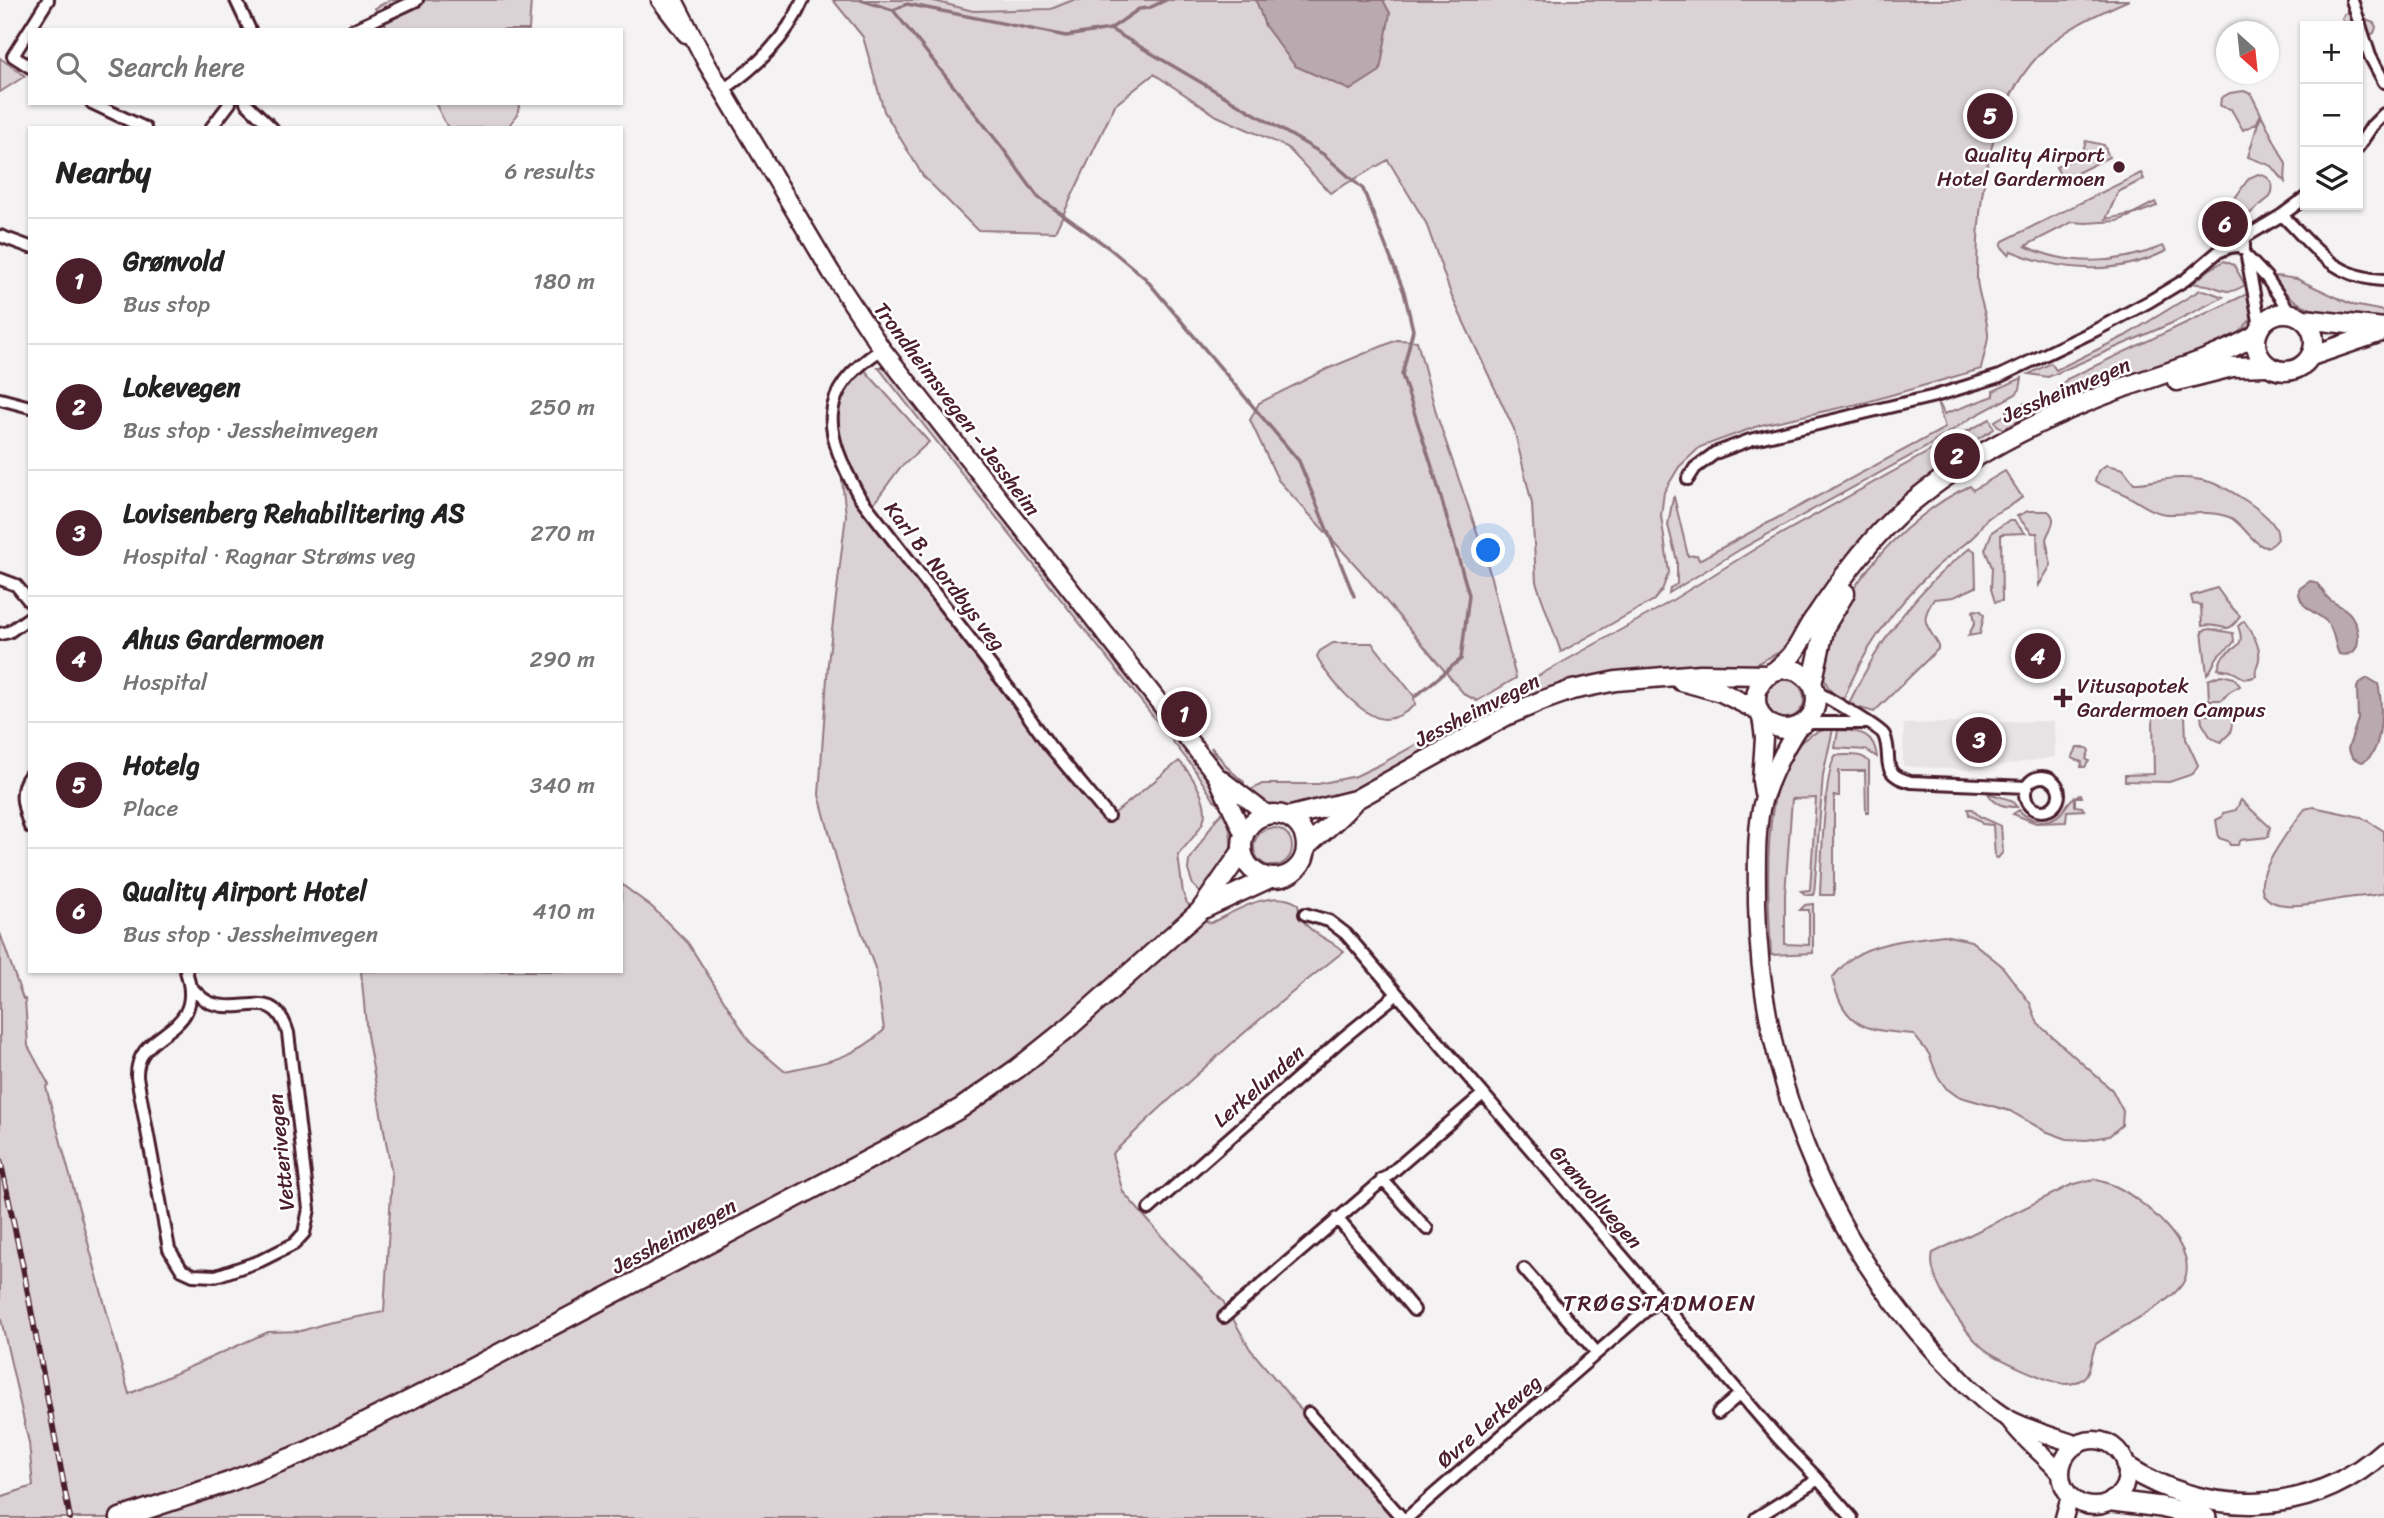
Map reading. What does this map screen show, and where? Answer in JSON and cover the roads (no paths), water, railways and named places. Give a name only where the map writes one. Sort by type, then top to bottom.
[{"type":"highway","points":[[2127,1467],[2158,1486],[2199,1502],[2264,1506],[2300,1499],[2332,1488],[2357,1474],[2384,1451]]},
{"type":"highway","points":[[2106,1503],[2161,1507],[2206,1518]]},
{"type":"main road","name":"Trondheimsvegen - Jessheim","points":[[660,0],[677,25],[697,47]]},
{"type":"main road","name":"Trondheimsvegen - Jessheim","points":[[674,0],[687,20],[697,47],[831,272],[882,349],[1216,775],[1268,815]]},
{"type":"main road","points":[[2278,313],[2384,330],[2311,356],[2297,369],[2287,371],[2268,366],[2257,353],[2258,330],[2267,317],[2278,313]]},
{"type":"main road","points":[[2297,316],[2314,336],[2311,356]]},
{"type":"main road","name":"Jessheimvegen","points":[[1287,817],[1355,800],[1506,716],[1572,690],[1616,681],[1700,674],[1772,673],[1793,654],[1813,619],[1875,538],[1910,504],[1943,478],[2036,423],[2123,388],[2203,361],[2258,330]]},
{"type":"main road","name":"Jessheimvegen","points":[[1813,687],[1825,626],[1841,599],[1875,554],[1910,516],[1946,489],[2009,450],[2120,398],[2232,367],[2268,366]]},
{"type":"main road","points":[[1764,799],[1774,770],[1801,724],[1814,708],[1813,687],[1800,673],[1792,670],[1772,673],[1763,681],[1756,695],[1764,738],[1761,781],[1764,799],[1757,883],[1763,979],[1781,1071],[1808,1152],[1848,1232],[1891,1299],[1956,1373],[2009,1419],[2021,1436],[2036,1447],[2061,1474]]},
{"type":"main road","name":"Jessheimvegen","points":[[1667,678],[1721,692],[1760,713]]},
{"type":"main road","points":[[1760,713],[1767,722],[1782,729],[1801,724]]},
{"type":"main road","name":"Trondheimsvegen - Jessheim","points":[[1216,775],[1243,843]]},
{"type":"main road","name":"Jessheimvegen","points":[[1306,847],[1355,800]]},
{"type":"main road","points":[[1268,815],[1287,817],[1301,829],[1306,847],[1300,864],[1294,871],[1279,878],[1260,875],[1245,861],[1243,843],[1253,822],[1268,815]]},
{"type":"main road","name":"Jessheimvegen","points":[[120,1518],[217,1486],[308,1451],[428,1391],[881,1153],[961,1108],[1068,1028],[1200,911],[1243,843]]},
{"type":"main road","name":"Jessheimvegen","points":[[1200,911],[1270,878]]},
{"type":"main road","points":[[2009,1419],[2078,1445]]},
{"type":"main road","points":[[2086,1518],[2106,1503],[2125,1486],[2127,1467],[2122,1456],[2108,1443],[2089,1441],[2078,1445],[2065,1459],[2061,1474],[2063,1485],[2070,1496],[2083,1505],[2106,1503]]},
{"type":"main road","points":[[2064,1518],[2070,1496]]},
{"type":"street","points":[[30,28],[48,0]]},
{"type":"street","points":[[236,0],[249,28]]},
{"type":"street","points":[[357,28],[417,0]]},
{"type":"street","points":[[723,90],[770,51],[803,0]]},
{"type":"street","points":[[2352,0],[2370,56],[2384,82]]},
{"type":"street","points":[[28,32],[13,56],[28,66]]},
{"type":"street","points":[[96,105],[141,126]]},
{"type":"street","points":[[213,126],[228,105]]},
{"type":"street","points":[[248,105],[270,126]]},
{"type":"street","points":[[2363,139],[2372,125],[2384,114]]},
{"type":"street","points":[[2258,330],[2243,245],[2247,236],[2300,202]]},
{"type":"street","points":[[2282,215],[2314,249],[2343,271],[2353,276],[2384,281]]},
{"type":"street","points":[[0,236],[28,246]]},
{"type":"street","points":[[1688,479],[1695,468],[1715,453],[1740,443],[1927,398],[2000,376],[2128,313],[2185,280],[2218,252],[2243,245]]},
{"type":"street","points":[[2247,257],[2297,316]]},
{"type":"street","name":"Karl B. Nordbys veg","points":[[882,349],[846,377],[833,399],[831,416],[834,440],[845,471],[859,496],[1009,689],[1049,745],[1108,816]]},
{"type":"street","points":[[0,399],[28,406]]},
{"type":"street","points":[[0,579],[16,585],[28,599]]},
{"type":"street","points":[[0,634],[9,632],[28,618]]},
{"type":"street","points":[[1813,687],[1865,723],[1878,728],[1883,734],[1887,764],[1892,774],[1900,779],[1911,782],[2027,787]]},
{"type":"street","points":[[1801,724],[1865,723]]},
{"type":"street","points":[[28,778],[23,784],[22,795],[28,819]]},
{"type":"street","name":"Grønvollvegen","points":[[1304,914],[1336,925],[1357,946],[1396,995],[1790,1451],[1852,1518]]},
{"type":"street","points":[[187,973],[191,988]]},
{"type":"street","name":"Vetterivegen","points":[[191,988],[204,1000],[214,1004],[226,1006],[259,1003],[275,1010],[282,1018],[288,1033],[309,1209],[304,1233],[295,1244],[260,1261],[216,1276],[194,1275],[182,1270],[169,1249],[137,1077],[139,1059],[144,1051],[182,1021],[187,1011],[191,988]]},
{"type":"street","name":"Lerkelunden","points":[[1149,1209],[1343,1038],[1396,995]]},
{"type":"street","points":[[1224,1318],[1483,1094]]},
{"type":"street","points":[[1382,1179],[1427,1229]]},
{"type":"street","points":[[1337,1218],[1414,1310]]},
{"type":"street","points":[[1524,1269],[1597,1353]]},
{"type":"street","name":"Øvre Lerkeveg","points":[[1407,1518],[1659,1299]]},
{"type":"street","points":[[1718,1413],[1741,1394]]},
{"type":"street","points":[[1309,1413],[1402,1518]]},
{"type":"street","points":[[1756,1518],[1817,1478]]},
{"type":"waterway","points":[[861,0],[893,10],[1038,197],[1109,248],[1145,278],[1299,461],[1354,596]]},
{"type":"waterway","points":[[893,10],[907,4],[1066,36],[1110,29],[1139,9],[1149,8],[1166,0]]},
{"type":"waterway","points":[[1110,29],[1323,154],[1363,189],[1404,292],[1413,330],[1402,375],[1469,595],[1461,659],[1416,696]]},
{"type":"railway","points":[[0,1159],[70,1518]]},
{"type":"place","name":"Hotelg","points":[[1990,116]]},
{"type":"place","name":"Quality Airport Hotel Gardermoen","points":[[2119,167]]},
{"type":"place","name":"Quality Airport Hotel","points":[[2225,224]]},
{"type":"place","name":"Lokevegen","points":[[1957,456]]},
{"type":"place","name":"Ahus Gardermoen","points":[[2038,656]]},
{"type":"place","name":"Vitusapotek Gardermoen Campus","points":[[2063,698]]},
{"type":"place","name":"Grønvold","points":[[1184,714]]},
{"type":"place","name":"Lovisenberg Rehabilitering AS","points":[[1979,740]]},
{"type":"district","name":"TRØGSTADMOEN","points":[[1660,1303]]}]
